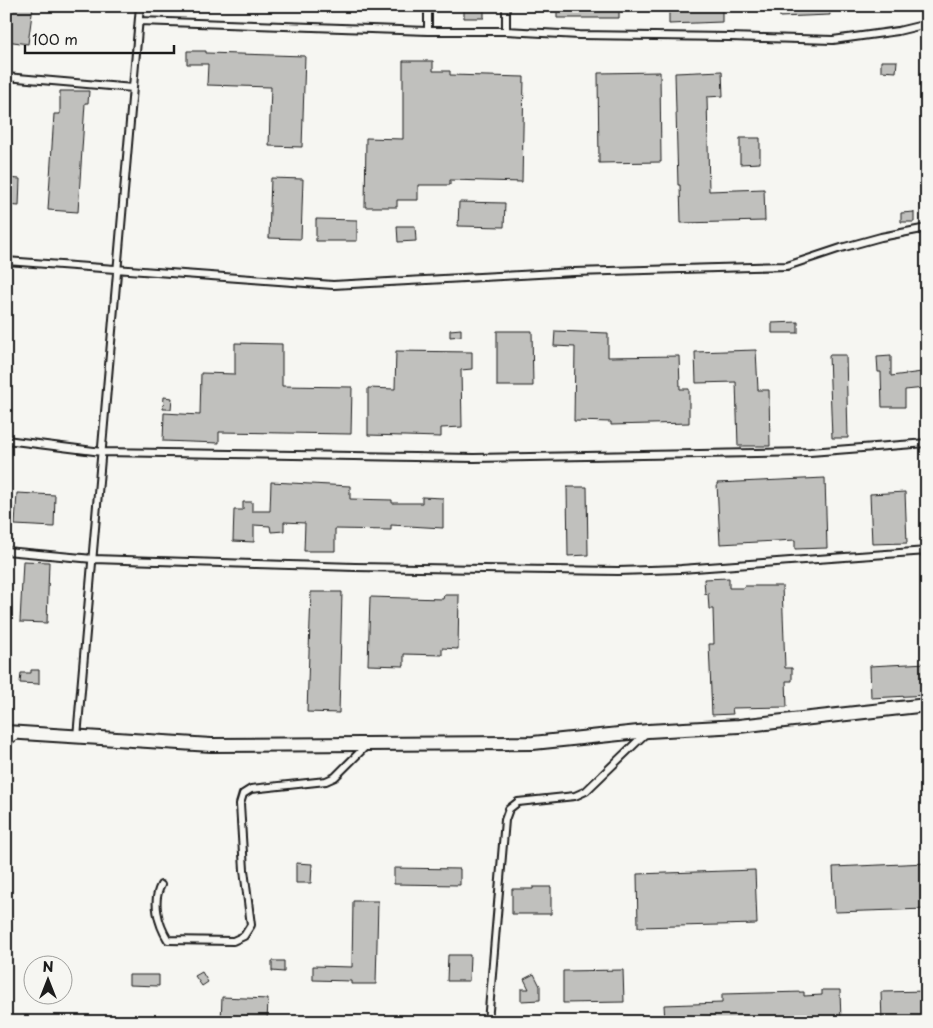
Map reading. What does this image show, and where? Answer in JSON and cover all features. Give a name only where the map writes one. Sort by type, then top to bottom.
[{"type":"street","points":[[6,732],[211,746],[533,743],[648,731],[739,726],[927,706]]},
{"type":"lane","points":[[77,737],[140,6]]},
{"type":"lane","points":[[428,6],[428,31]]},
{"type":"lane","points":[[506,6],[506,31]]},
{"type":"lane","points":[[139,21],[428,31],[506,31],[579,35],[833,40],[898,31],[927,24]]},
{"type":"lane","points":[[6,77],[133,88]]},
{"type":"lane","points":[[6,261],[333,285],[574,272],[787,266],[881,237],[927,228]]},
{"type":"lane","points":[[6,440],[102,452],[474,458],[810,452],[927,443]]},
{"type":"lane","points":[[6,551],[93,559],[365,568],[618,571],[681,569],[927,551]]},
{"type":"lane","points":[[488,1022],[505,820],[509,809],[518,802],[575,796],[586,791],[648,731]]},
{"type":"lane","points":[[6,742],[20,733]]},
{"type":"lane","points":[[161,885],[156,894],[158,919],[168,940],[233,942],[244,936],[251,925],[244,870],[240,804],[243,794],[251,789],[326,781],[335,777],[368,744]]},
{"type":"building","points":[[6,6],[33,6],[28,44],[6,41]]},
{"type":"building","points":[[464,6],[484,6],[484,18],[464,18]]},
{"type":"building","points":[[557,6],[619,6],[619,18],[557,18]]},
{"type":"building","points":[[669,6],[722,6],[722,22],[669,24]]},
{"type":"building","points":[[779,6],[829,6],[830,15],[780,17]]},
{"type":"building","points":[[187,51],[305,56],[302,147],[269,146],[271,87],[207,85],[208,64],[187,64]]},
{"type":"building","points":[[403,61],[433,61],[433,71],[450,71],[450,75],[524,77],[522,182],[450,180],[450,185],[418,185],[418,200],[397,200],[397,207],[365,207],[366,138],[403,139]]},
{"type":"building","points":[[881,61],[897,61],[896,72],[881,71]]},
{"type":"building","points":[[722,71],[723,96],[707,97],[709,191],[764,189],[765,221],[681,223],[675,73]]},
{"type":"building","points":[[660,72],[661,162],[599,163],[598,73]]},
{"type":"building","points":[[60,91],[89,91],[88,103],[85,103],[78,212],[48,210],[54,114],[60,114]]},
{"type":"building","points":[[740,138],[760,138],[760,163],[740,164]]},
{"type":"building","points":[[6,178],[20,179],[19,206],[6,205]]},
{"type":"building","points":[[271,178],[303,179],[301,239],[269,238]]},
{"type":"building","points":[[459,202],[505,203],[504,227],[458,226]]},
{"type":"building","points":[[914,212],[914,222],[901,222],[901,213]]},
{"type":"building","points":[[316,219],[357,220],[357,241],[316,241]]},
{"type":"building","points":[[397,226],[415,226],[416,241],[398,242]]},
{"type":"building","points":[[798,322],[798,333],[772,333],[772,323]]},
{"type":"building","points":[[461,329],[461,336],[450,337],[450,330]]},
{"type":"building","points":[[497,331],[532,331],[533,386],[497,386]]},
{"type":"building","points":[[555,331],[608,333],[608,357],[679,356],[680,389],[689,389],[689,423],[611,425],[611,422],[574,421],[575,347],[554,346]]},
{"type":"building","points":[[235,343],[282,344],[282,386],[352,387],[351,434],[219,432],[219,443],[163,441],[164,413],[200,415],[201,373],[235,374]]},
{"type":"building","points":[[756,350],[758,390],[769,390],[770,446],[738,446],[736,382],[696,383],[695,352]]},
{"type":"building","points":[[396,351],[472,352],[472,369],[461,370],[462,427],[441,428],[441,437],[368,435],[368,388],[395,389]]},
{"type":"building","points":[[829,355],[846,355],[848,438],[832,438]]},
{"type":"building","points":[[891,356],[891,376],[922,372],[925,388],[905,390],[905,407],[882,407],[881,372],[878,372],[877,357]]},
{"type":"building","points":[[164,397],[172,398],[171,409],[163,409]]},
{"type":"building","points":[[825,478],[827,548],[795,549],[795,540],[720,544],[717,483]]},
{"type":"building","points":[[271,482],[350,486],[350,499],[392,500],[392,503],[422,503],[422,497],[443,498],[443,528],[391,525],[391,530],[335,529],[335,551],[304,551],[305,523],[284,522],[284,531],[271,532],[270,526],[254,525],[254,542],[233,541],[234,510],[243,510],[243,502],[252,502],[252,511],[270,511]]},
{"type":"building","points":[[567,487],[587,487],[588,555],[568,556]]},
{"type":"building","points":[[905,492],[907,543],[872,544],[870,494]]},
{"type":"building","points":[[17,493],[55,495],[54,527],[15,525]]},
{"type":"building","points":[[23,561],[49,562],[47,623],[20,622]]},
{"type":"building","points":[[729,578],[729,588],[782,586],[785,668],[792,668],[792,681],[786,681],[787,707],[732,708],[733,714],[712,715],[709,644],[714,644],[713,609],[709,609],[708,593],[705,594],[704,579]]},
{"type":"building","points":[[311,592],[342,592],[339,713],[307,712]]},
{"type":"building","points":[[444,595],[459,595],[458,649],[442,648],[442,655],[404,654],[404,666],[368,665],[370,597],[443,599]]},
{"type":"building","points":[[927,663],[927,695],[871,698],[870,666]]},
{"type":"building","points":[[31,670],[39,670],[39,684],[20,683],[21,673],[31,673]]},
{"type":"building","points":[[296,863],[312,864],[311,883],[296,883]]},
{"type":"building","points":[[927,863],[927,909],[835,912],[833,867]]},
{"type":"building","points":[[394,868],[460,869],[460,885],[394,884]]},
{"type":"building","points":[[755,870],[757,924],[638,927],[637,874]]},
{"type":"building","points":[[533,887],[551,887],[551,914],[512,914],[512,889],[533,889]]},
{"type":"building","points":[[353,901],[378,901],[376,984],[351,984],[351,981],[313,980],[313,966],[352,967]]},
{"type":"building","points":[[448,955],[470,955],[469,981],[447,981]]},
{"type":"building","points":[[272,961],[284,961],[284,972],[272,971]]},
{"type":"building","points":[[623,970],[624,1002],[563,1003],[563,971]]},
{"type":"building","points":[[202,972],[208,982],[202,986],[195,976]]},
{"type":"building","points":[[534,974],[540,986],[540,1000],[521,1001],[521,989],[529,989],[524,979]]},
{"type":"building","points":[[129,975],[159,975],[159,986],[129,985]]},
{"type":"building","points":[[822,990],[840,990],[841,1022],[665,1022],[664,1005],[722,1003],[722,994],[804,992],[804,996],[822,995]]},
{"type":"building","points":[[927,991],[927,1022],[882,1022],[881,992]]},
{"type":"building","points":[[222,997],[268,999],[267,1022],[221,1022]]}]
